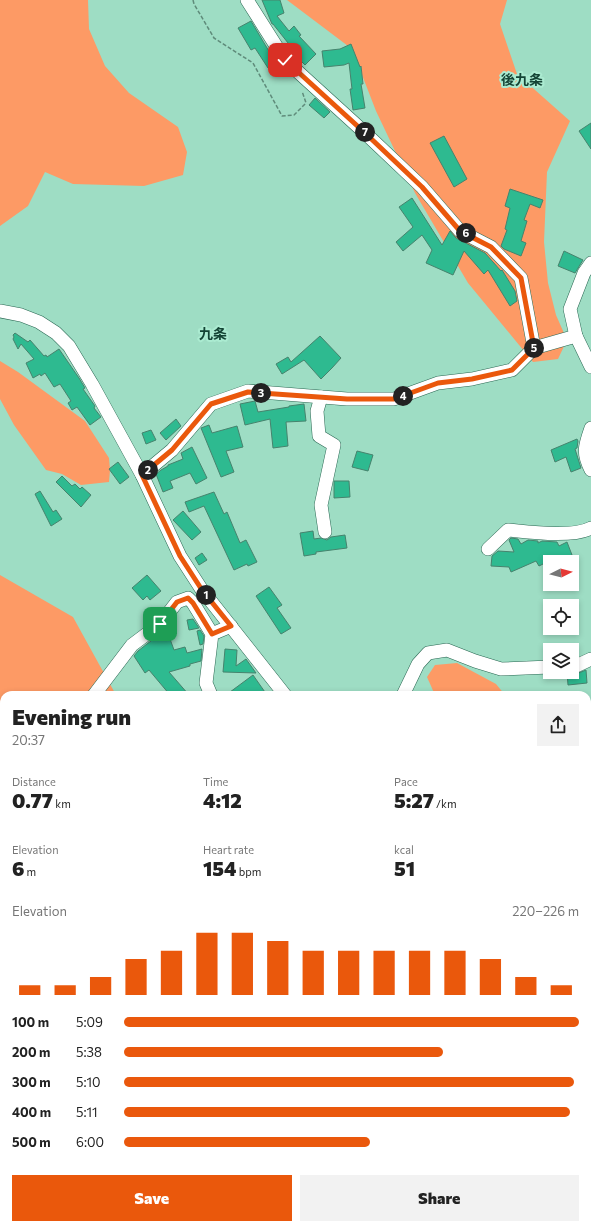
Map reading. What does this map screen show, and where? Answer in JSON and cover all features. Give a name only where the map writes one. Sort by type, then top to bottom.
[{"type":"street","points":[[247,0],[285,60],[422,187],[460,231],[491,247],[521,278],[534,348]]},
{"type":"street","points":[[591,263],[584,273],[570,309],[576,336],[591,367]]},
{"type":"street","points":[[0,311],[21,315],[39,322],[56,333],[69,346],[92,384],[142,475],[180,556],[202,590],[282,691]]},
{"type":"street","points":[[142,475],[172,450],[211,404],[248,392],[347,399],[394,399],[438,383],[472,379],[512,370],[534,348],[576,336]]},
{"type":"street","points":[[321,397],[317,411],[319,436],[334,445],[321,505],[325,532]]},
{"type":"street","points":[[591,428],[584,451],[591,470]]},
{"type":"street","points":[[488,550],[508,530],[566,534],[585,532],[591,528]]},
{"type":"street","points":[[97,691],[132,645],[160,624],[177,602],[188,598],[193,603],[212,634],[206,683],[209,691]]},
{"type":"street","points":[[212,634],[231,626]]},
{"type":"street","points":[[405,691],[418,664],[428,653],[447,650],[501,669],[543,667]]},
{"type":"street","points":[[579,665],[591,659]]},
{"type":"path","points":[[193,0],[214,38],[253,63],[282,116],[294,115],[306,103],[302,90]]},
{"type":"shaded area","points":[[0,0],[88,0],[89,29],[105,66],[129,93],[178,127],[187,152],[183,175],[144,186],[73,184],[45,172],[28,206],[0,226]]},
{"type":"shaded area","points":[[287,0],[507,0],[500,24],[517,74],[570,121],[547,172],[544,242],[548,283],[556,315],[567,340],[558,359],[533,362],[468,283],[415,193],[376,111],[352,49]]},
{"type":"shaded area","points":[[0,361],[18,372],[85,421],[109,458],[109,482],[81,485],[62,474],[46,470],[14,425],[0,399]]},
{"type":"shaded area","points":[[0,575],[73,617],[114,691],[0,691]]},
{"type":"shaded area","points":[[457,663],[496,684],[502,691],[433,691],[427,677],[435,665]]},
{"type":"building","points":[[262,0],[280,0],[284,13],[277,16],[289,31],[294,26],[301,35],[299,36],[316,54],[305,65],[290,50],[292,48],[272,24]]},
{"type":"building","points":[[251,21],[276,63],[268,68],[255,48],[251,50],[238,28]]},
{"type":"building","points":[[351,44],[360,67],[361,66],[363,84],[361,84],[365,108],[353,110],[350,89],[352,89],[349,63],[324,67],[322,51],[340,49]]},
{"type":"building","points":[[315,98],[330,112],[324,118],[309,105]]},
{"type":"building","points":[[591,123],[591,149],[579,131]]},
{"type":"building","points":[[444,136],[467,179],[454,187],[430,143]]},
{"type":"building","points":[[510,189],[543,200],[540,208],[530,204],[524,220],[527,221],[521,241],[526,243],[521,256],[504,249],[501,246],[507,230],[505,229],[510,208],[505,206]]},
{"type":"building","points":[[412,198],[442,245],[450,231],[456,238],[485,253],[501,271],[502,270],[515,291],[517,301],[510,306],[488,270],[484,274],[464,251],[453,275],[426,263],[432,250],[422,235],[403,251],[396,242],[413,227],[399,207]]},
{"type":"building","points":[[564,251],[583,260],[575,273],[558,266]]},
{"type":"building","points":[[15,333],[28,342],[30,340],[44,356],[46,355],[47,357],[59,349],[79,378],[85,388],[83,389],[101,417],[90,425],[77,407],[72,410],[68,403],[71,401],[60,384],[54,387],[45,373],[41,376],[40,374],[33,378],[26,363],[34,359],[21,344],[18,349],[13,339],[13,335]]},
{"type":"building","points":[[320,336],[341,358],[321,379],[304,360],[282,374],[276,364],[288,357],[291,362]]},
{"type":"building","points":[[255,401],[258,412],[304,404],[306,421],[286,422],[288,446],[273,448],[270,419],[245,425],[240,404]]},
{"type":"building","points":[[176,419],[181,426],[166,440],[160,433]]},
{"type":"building","points":[[209,425],[212,433],[237,426],[243,447],[226,451],[234,472],[221,477],[201,428]]},
{"type":"building","points":[[151,430],[156,440],[146,444],[142,433]]},
{"type":"building","points":[[577,439],[577,448],[575,449],[581,468],[571,472],[566,457],[555,462],[551,450]]},
{"type":"building","points":[[192,447],[207,478],[196,484],[190,473],[170,481],[173,488],[163,492],[156,474],[168,465],[183,459],[181,453]]},
{"type":"building","points":[[357,451],[373,455],[368,471],[352,467]]},
{"type":"building","points":[[118,462],[129,477],[120,484],[109,469]]},
{"type":"building","points":[[62,476],[72,486],[75,484],[80,489],[82,487],[91,495],[81,507],[56,482]]},
{"type":"building","points":[[334,481],[349,481],[350,497],[334,498]]},
{"type":"building","points":[[40,491],[53,512],[56,510],[62,519],[51,526],[35,494]]},
{"type":"building","points":[[214,492],[224,514],[227,512],[240,543],[246,540],[257,562],[248,566],[247,564],[234,570],[204,506],[189,512],[185,502]]},
{"type":"building","points":[[183,511],[201,532],[192,540],[173,520]]},
{"type":"building","points":[[313,531],[314,539],[321,538],[327,540],[331,537],[345,535],[347,548],[316,552],[316,554],[304,556],[300,533]]},
{"type":"building","points":[[511,538],[518,539],[521,544],[528,540],[538,541],[538,543],[542,541],[557,542],[559,546],[567,542],[572,555],[543,555],[543,564],[539,566],[536,561],[511,572],[509,567],[491,566],[492,556],[498,551],[514,552],[509,540]]},
{"type":"building","points":[[202,553],[207,560],[199,565],[195,558]]},
{"type":"building","points":[[147,575],[161,591],[150,600],[147,596],[143,600],[132,588]]},
{"type":"building","points":[[269,587],[282,605],[277,608],[291,628],[281,634],[256,596]]},
{"type":"building","points":[[193,619],[199,628],[189,630],[187,620]]},
{"type":"building","points":[[169,625],[177,633],[170,639],[174,650],[185,647],[187,653],[202,649],[201,661],[169,672],[186,691],[167,691],[149,670],[145,673],[134,656],[138,651],[165,630]]},
{"type":"building","points":[[200,630],[204,636],[203,644],[200,645],[197,631]]},
{"type":"building","points":[[225,649],[237,650],[236,666],[246,659],[256,673],[223,672]]},
{"type":"building","points":[[586,670],[587,683],[568,685],[568,679],[579,679],[579,673]]},
{"type":"building","points":[[253,675],[264,691],[231,691]]},
{"type":"district","name":"後九条","points":[[522,79]]},
{"type":"district","name":"九条","points":[[213,333]]},
{"type":"route","points":[[160,624],[177,602],[188,598],[193,603],[212,634],[231,626],[202,590],[180,556],[142,475],[172,450],[211,404],[248,392],[347,399],[394,399],[438,383],[472,379],[512,370],[534,348],[521,278],[491,247],[460,231],[422,187],[285,60]]}]
